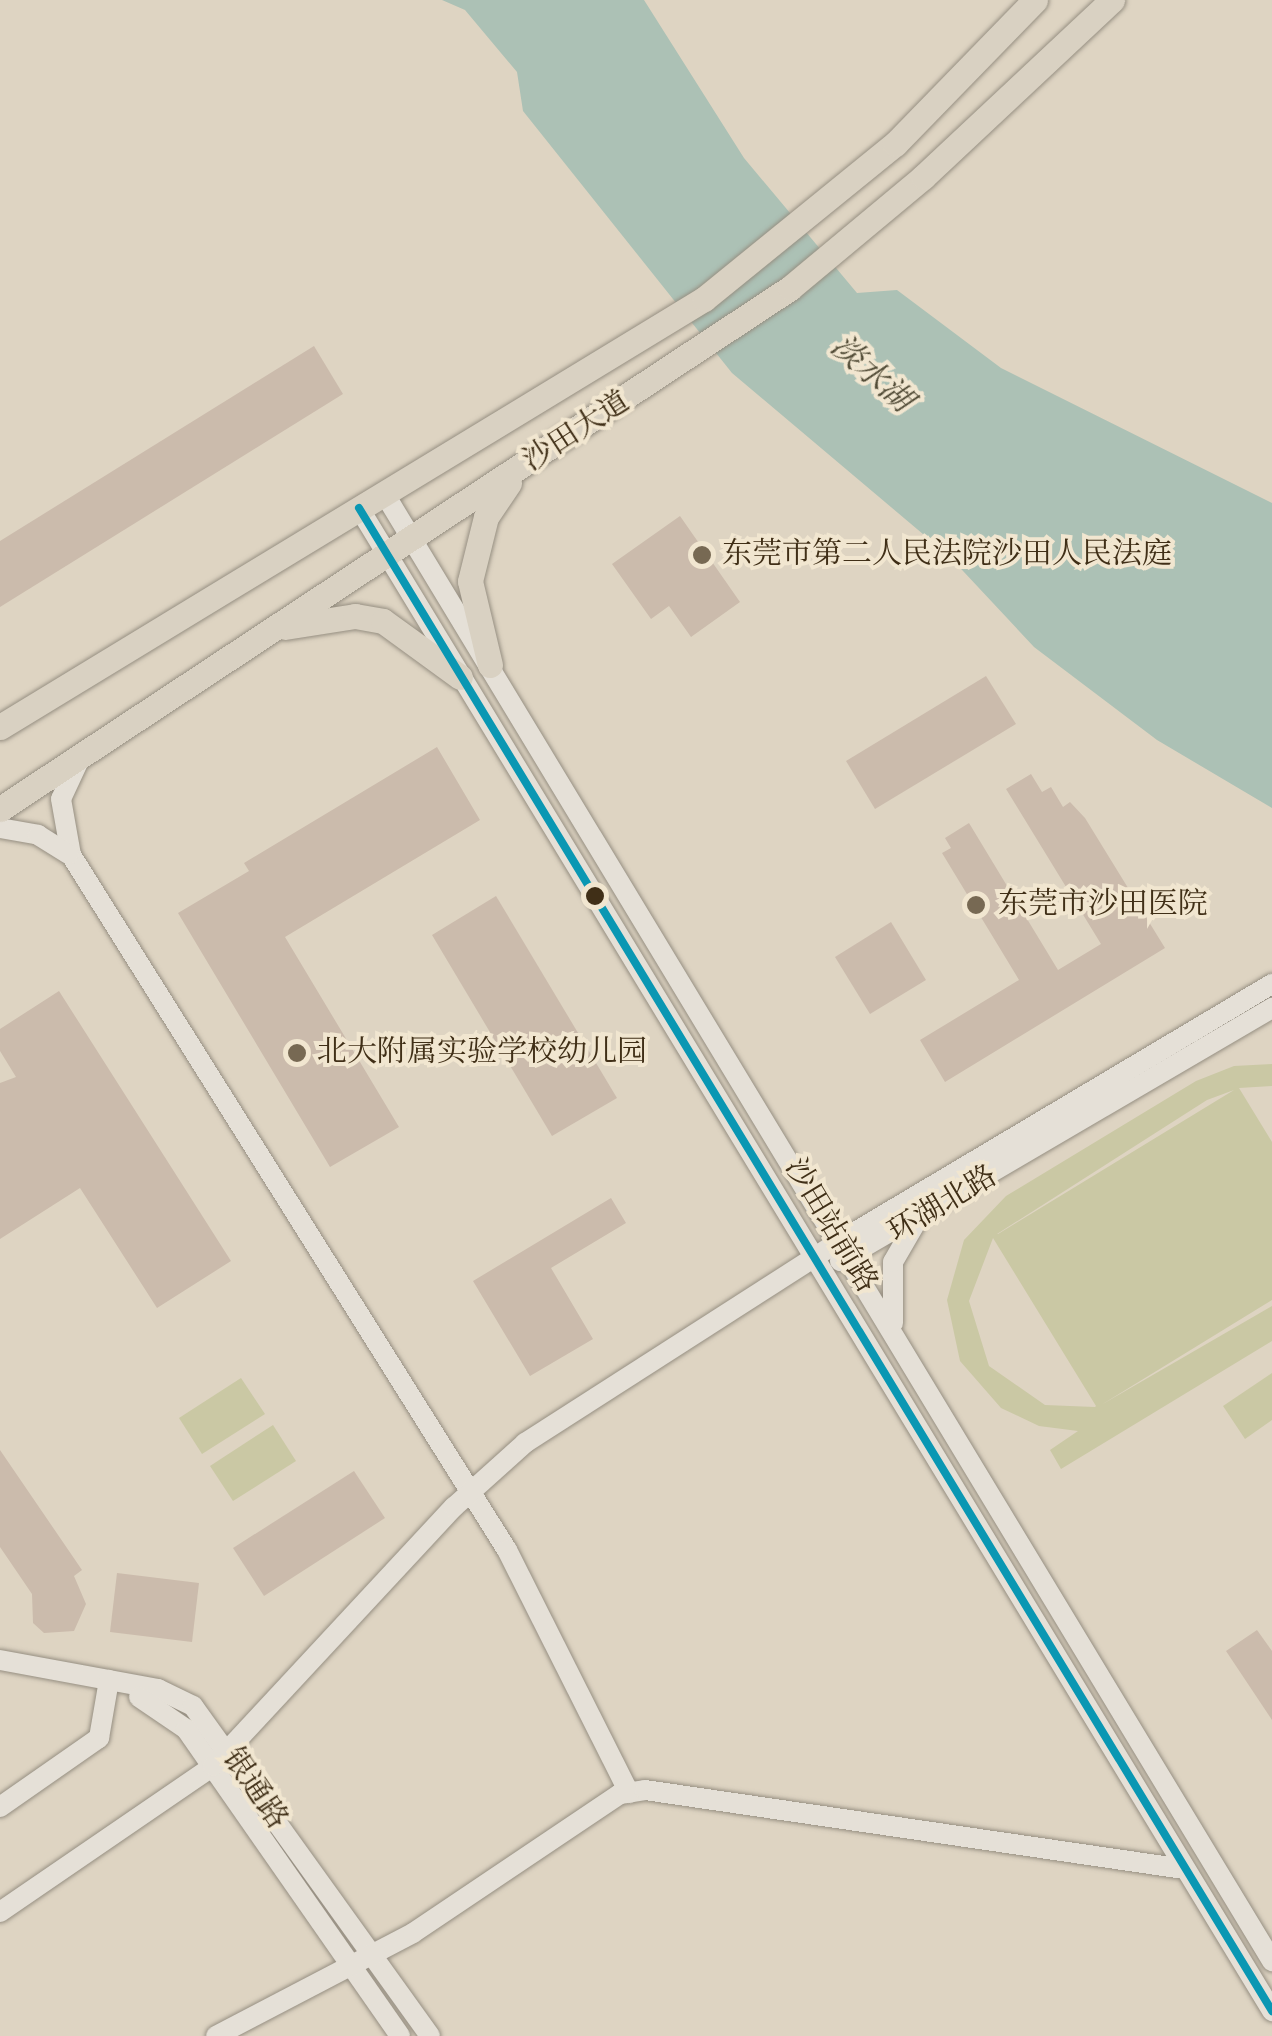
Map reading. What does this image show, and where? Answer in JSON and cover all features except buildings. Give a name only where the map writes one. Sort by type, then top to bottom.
[{"type":"main road","name":"沙田大道","points":[[0,728],[358,508],[650,336],[828,205],[968,76],[1035,0]]},
{"type":"main road","name":"沙田大道","points":[[0,809],[252,640],[672,372],[852,238],[1112,0]]},
{"type":"main road","points":[[490,665],[472,595],[474,549],[503,489],[526,466]]},
{"type":"main road","points":[[252,640],[304,622],[383,620],[460,677]]},
{"type":"street","name":"沙田站前路","points":[[384,493],[846,1250],[1272,1961]]},
{"type":"street","name":"沙田站前路","points":[[358,508],[813,1265],[1272,2011]]},
{"type":"street","points":[[82,754],[61,799],[71,855],[471,1490],[630,1793]]},
{"type":"street","points":[[0,828],[38,835],[71,855]]},
{"type":"street","name":"环湖北路","points":[[846,1250],[1272,984]]},
{"type":"street","name":"环湖北路","points":[[813,1265],[918,1220],[1272,1008]]},
{"type":"street","points":[[896,1335],[893,1262],[918,1220]]},
{"type":"street","points":[[0,1912],[164,1805],[221,1758],[471,1490],[524,1444],[813,1265]]},
{"type":"street","name":"银通路","points":[[0,1660],[109,1686]]},
{"type":"street","name":"银通路","points":[[0,1672],[182,1698],[352,1968],[400,2036]]},
{"type":"street","points":[[0,1807],[98,1738],[109,1686]]},
{"type":"street","name":"银通路","points":[[221,1758],[430,2036]]},
{"type":"street","points":[[216,2036],[371,1957],[596,1806],[630,1793],[1184,1868]]},
{"type":"shaded area","points":[[1272,1064],[1272,1086],[1239,1088],[1272,1142],[1272,1300],[1101,1405],[1272,1306],[1272,1341],[1061,1469],[1050,1450],[1078,1431],[1039,1426],[1001,1408],[960,1361],[947,1300],[964,1240],[1006,1196],[1196,1081],[1234,1066]],"holes":[[[1234,1090],[998,1234],[997,1234],[1207,1100]],[[993,1238],[1096,1406],[1095,1407],[1045,1405],[989,1366],[969,1301]]]},
{"type":"shaded area","points":[[1272,1373],[1272,1420],[1245,1439],[1223,1406]]},
{"type":"shaded area","points":[[241,1378],[265,1414],[202,1454],[179,1418]]},
{"type":"shaded area","points":[[273,1425],[296,1461],[233,1501],[210,1466]]},
{"type":"water","name":"淡水湖","points":[[442,0],[644,0],[744,158],[857,293],[897,290],[1001,368],[1272,503],[1272,808],[1157,740],[1034,647],[949,556],[732,373],[523,111],[517,72],[465,10]]},
{"type":"transit line","points":[[359,508],[1272,2011]]},
{"type":"place","name":"东莞市第二人民法院沙田人民法庭","points":[[702,555]]},
{"type":"place","name":"东莞市沙田医院","points":[[976,905]]},
{"type":"place","name":"北大附属实验学校幼儿园","points":[[297,1053]]}]
